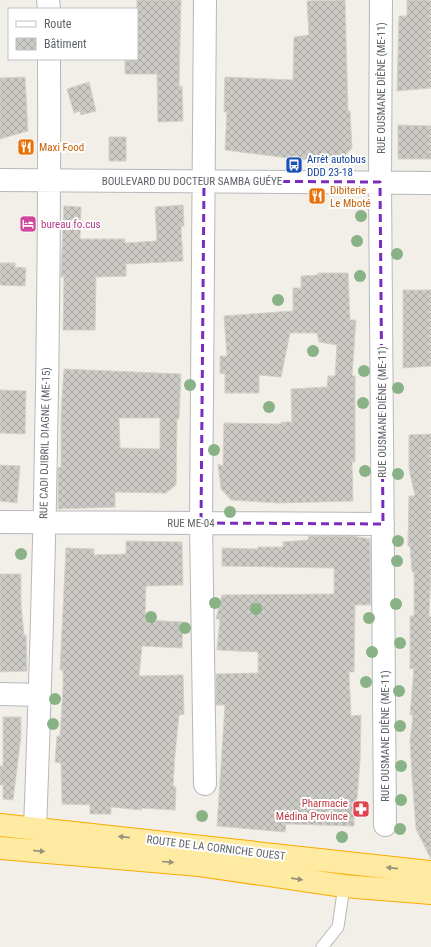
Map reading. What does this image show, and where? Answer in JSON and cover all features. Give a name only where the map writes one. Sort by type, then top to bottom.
[{"type":"highway","name":"ROUTE DE LA CORNICHE OUEST","points":[[0,825],[431,872]]},
{"type":"highway","name":"ROUTE DE LA CORNICHE OUEST","points":[[0,848],[199,865],[344,886],[431,893]]},
{"type":"street","points":[[205,0],[201,523],[205,784]]},
{"type":"street","name":"RUE OUSMANE DIÈNE (ME-11)","points":[[381,0],[380,182],[385,825]]},
{"type":"street","name":"RUE CADI DJIBRIL DIAGNE (ME-15)","points":[[35,828],[44,523],[49,180],[49,60]]},
{"type":"street","name":"BOULEVARD DU DOCTEUR SAMBA GUÉYE","points":[[0,180],[431,183]]},
{"type":"street","name":"RUE ME-04","points":[[0,522],[383,524]]},
{"type":"street","points":[[0,694],[40,694]]},
{"type":"lane","points":[[322,947],[338,928],[344,886]]},
{"type":"highlighted area","points":[[204,181],[380,182],[383,524],[201,523]]},
{"type":"building","points":[[137,0],[181,0],[179,86],[182,86],[183,121],[158,122],[157,74],[125,74],[125,60],[138,60]]},
{"type":"building","points":[[345,0],[348,111],[350,111],[352,148],[341,160],[296,159],[225,150],[227,112],[224,112],[225,77],[293,80],[294,37],[309,35],[307,1]]},
{"type":"building","points":[[407,0],[431,0],[431,88],[397,91],[399,16],[407,16]]},
{"type":"building","points":[[25,77],[28,131],[0,139],[0,78]]},
{"type":"building","points":[[89,82],[96,111],[81,115],[80,111],[74,113],[67,89]]},
{"type":"building","points":[[398,125],[431,126],[431,159],[398,159]]},
{"type":"building","points":[[109,137],[126,137],[126,161],[109,161]]},
{"type":"building","points":[[183,205],[184,226],[181,226],[183,261],[126,264],[126,276],[96,277],[95,330],[63,330],[64,277],[61,277],[61,272],[64,206],[81,207],[80,239],[125,239],[125,243],[157,241],[155,207]]},
{"type":"building","points":[[0,263],[15,263],[15,267],[26,268],[25,286],[0,285]]},
{"type":"building","points":[[318,273],[348,273],[350,320],[356,320],[352,376],[355,376],[355,462],[352,462],[353,501],[279,503],[231,500],[221,489],[218,464],[223,466],[224,423],[281,424],[281,422],[292,422],[291,389],[327,387],[328,376],[335,376],[337,345],[319,342],[317,333],[290,333],[281,377],[259,375],[259,393],[225,393],[225,374],[220,373],[220,356],[227,356],[224,316],[293,311],[293,288],[301,288],[301,276],[318,275]]},
{"type":"building","points":[[403,290],[431,290],[431,366],[403,368]]},
{"type":"building","points":[[64,369],[181,374],[179,419],[177,419],[176,485],[166,493],[115,492],[115,507],[58,509],[58,468],[61,467],[61,414]],"holes":[[[119,418],[160,418],[160,449],[120,448]]]},
{"type":"building","points":[[0,390],[26,391],[25,434],[0,433]]},
{"type":"building","points":[[431,434],[431,571],[429,616],[431,616],[431,859],[416,829],[412,777],[410,741],[413,715],[410,715],[414,668],[410,669],[410,616],[414,616],[414,572],[412,572],[410,546],[408,546],[409,496],[415,496],[409,469],[409,435]]},
{"type":"building","points":[[0,465],[20,466],[17,503],[0,501]]},
{"type":"building","points":[[309,536],[352,536],[370,539],[371,605],[355,605],[354,672],[349,672],[351,716],[361,715],[360,760],[357,799],[354,802],[354,826],[286,824],[285,832],[217,826],[225,705],[216,705],[216,674],[258,673],[258,652],[217,650],[220,619],[216,619],[222,595],[334,594],[334,568],[222,566],[222,548],[258,549],[258,547],[283,547],[283,542],[308,540]]},
{"type":"building","points":[[126,541],[182,542],[183,585],[146,586],[145,620],[183,622],[182,648],[142,646],[139,676],[183,675],[184,714],[179,715],[173,786],[176,787],[175,810],[142,808],[141,810],[111,807],[111,814],[90,814],[90,805],[62,804],[61,763],[55,762],[57,736],[60,736],[63,688],[63,670],[60,670],[66,548],[94,549],[94,555],[126,554]]},
{"type":"building","points":[[0,574],[21,574],[21,605],[24,635],[26,635],[27,671],[0,672]]},
{"type":"building","points":[[3,717],[21,717],[21,736],[13,800],[3,799],[3,785],[0,785],[0,766],[3,766]]},
{"type":"place","name":"Maxi Food","points":[[26,147]]},
{"type":"place","name":"Arrêt autobus DDD 23-18","points":[[294,165]]},
{"type":"place","name":"Dibiterie Le Mboté","points":[[317,196]]},
{"type":"place","name":"bureau fo.cus","points":[[28,224]]},
{"type":"place","name":"Pharmacie Médina Province","points":[[361,809]]}]
